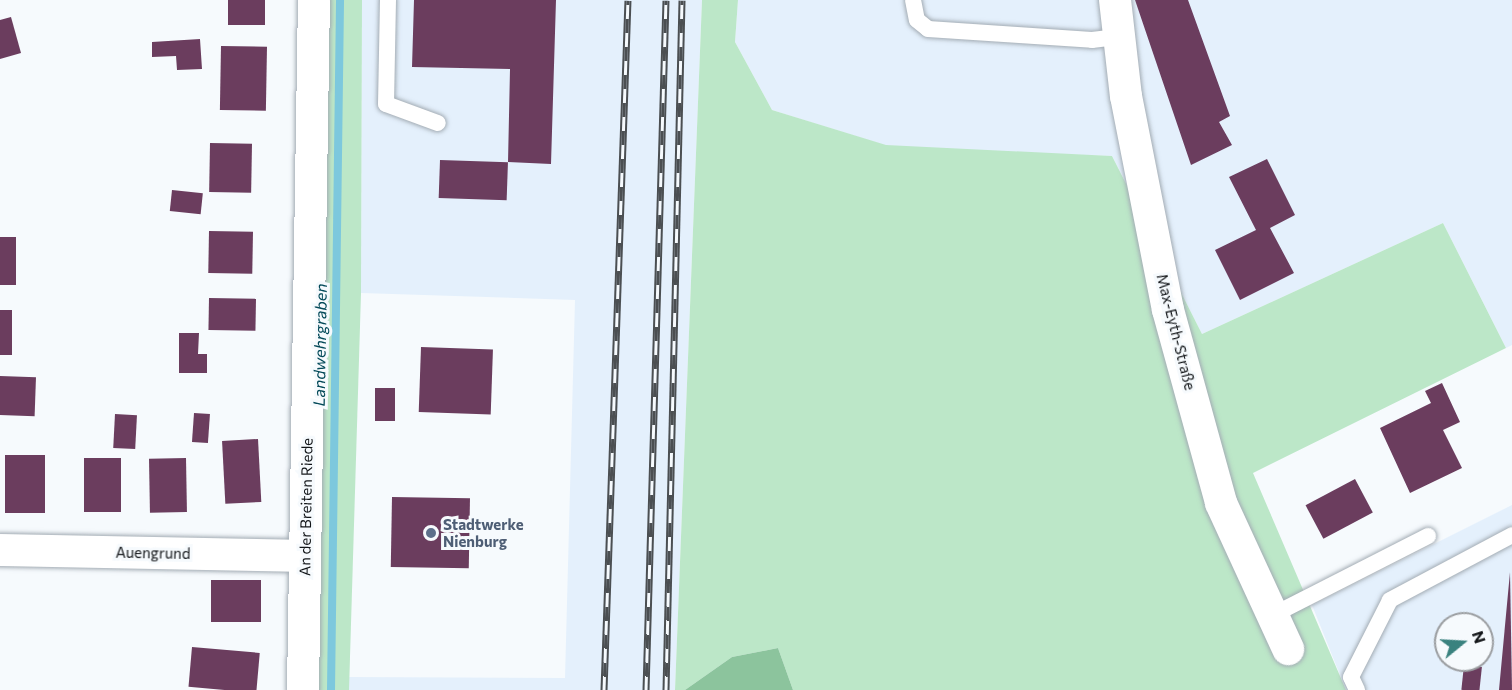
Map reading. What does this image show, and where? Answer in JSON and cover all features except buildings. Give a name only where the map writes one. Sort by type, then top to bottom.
[{"type":"street","name":"An der Breiten Riede","points":[[303,690],[314,0]]},
{"type":"street","name":"Max-Eyth-Straße","points":[[1115,0],[1118,37],[1168,310],[1221,503],[1288,649]]},
{"type":"street","name":"Auengrund","points":[[0,550],[305,556]]},
{"type":"lane","points":[[388,0],[386,104],[438,123]]},
{"type":"lane","points":[[913,0],[917,20],[928,29],[1092,40],[1118,37]]},
{"type":"lane","points":[[1357,690],[1351,677],[1390,600],[1512,535]]},
{"type":"lane","points":[[1273,615],[1428,536]]},
{"type":"shaded area","points":[[362,0],[702,0],[675,690],[349,690],[349,677],[565,678],[575,300],[361,293]]},
{"type":"shaded area","points":[[738,0],[1512,0],[1512,345],[1506,348],[1443,223],[1202,334],[1112,156],[897,149],[772,110],[735,42]]},
{"type":"shaded area","points":[[1512,505],[1512,690],[1346,690],[1312,605]]},
{"type":"green space","points":[[329,0],[362,0],[361,293],[349,690],[318,690]]},
{"type":"green space","points":[[702,0],[738,0],[735,42],[772,110],[886,145],[1112,156],[1202,334],[1443,223],[1506,348],[1253,473],[1346,690],[793,690],[778,648],[732,657],[685,690],[675,690]]},
{"type":"green space","points":[[778,648],[793,690],[685,690],[732,657]]},
{"type":"waterway","name":"Landwehrgraben","points":[[331,690],[340,0]]},
{"type":"railway","points":[[604,690],[628,0]]},
{"type":"railway","points":[[646,690],[666,0]]},
{"type":"railway","points":[[666,690],[682,0]]},
{"type":"place","name":"Stadtwerke Nienburg","points":[[431,533]]}]
